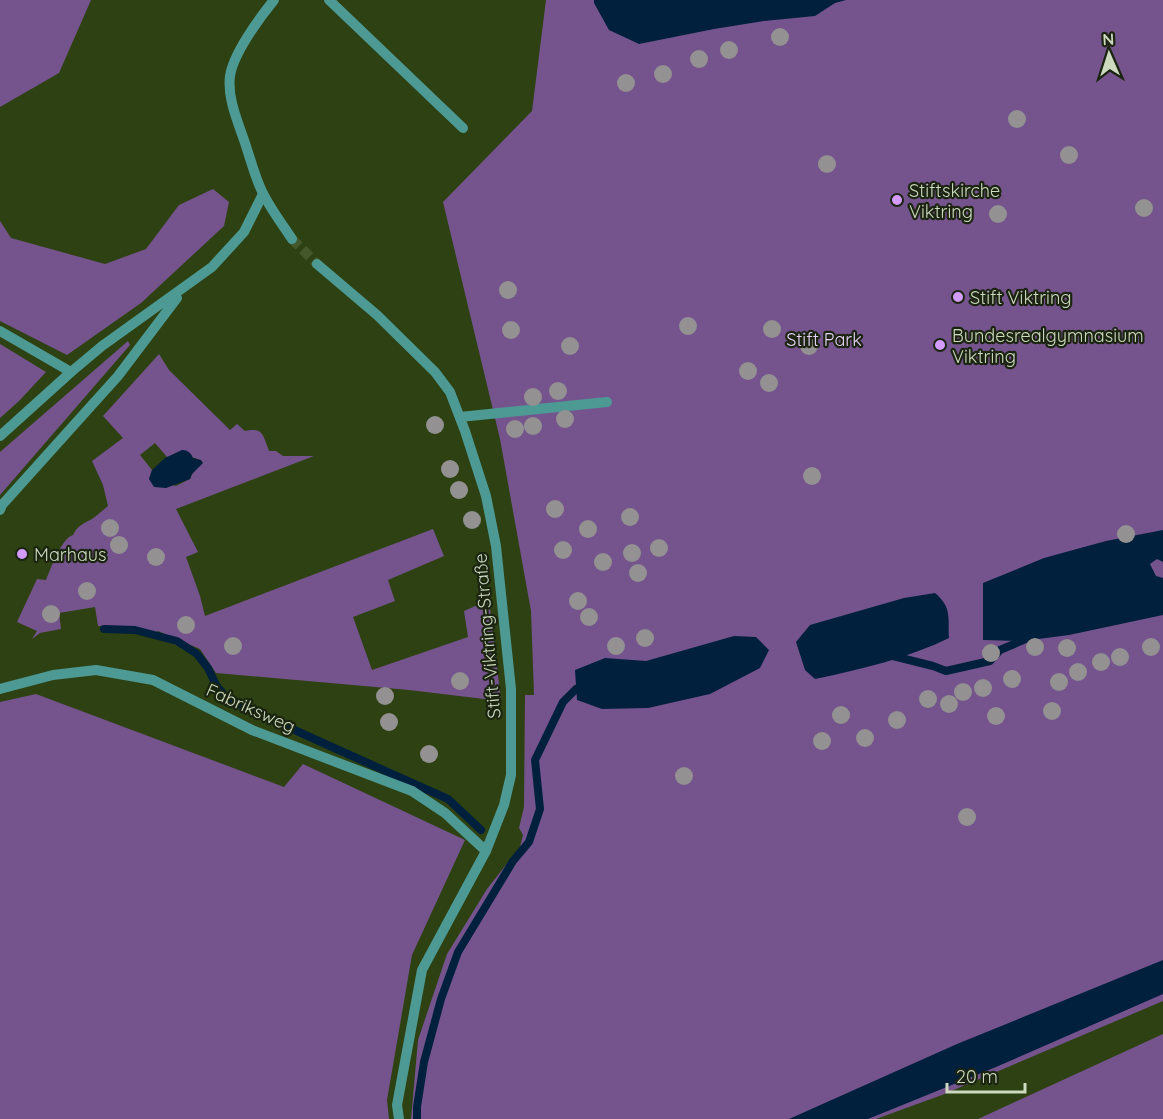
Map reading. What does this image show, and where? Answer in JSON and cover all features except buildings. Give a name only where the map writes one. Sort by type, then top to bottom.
[{"type":"street","points":[[274,0],[261,16],[235,59],[230,74],[229,88],[260,188],[292,239]]},
{"type":"street","points":[[329,0],[464,128]]},
{"type":"street","points":[[0,436],[102,346],[212,267],[244,232],[266,199]]},
{"type":"street","name":"Stift-Viktring-Straße","points":[[317,264],[377,315],[435,372],[450,392],[486,496],[496,546],[511,689],[511,776],[504,806],[486,851],[422,970],[397,1105],[399,1119]]},
{"type":"street","points":[[0,510],[2,505],[118,376],[184,288]]},
{"type":"street","points":[[0,331],[71,372]]},
{"type":"street","points":[[460,417],[607,402]]},
{"type":"street","name":"Fabriksweg","points":[[0,689],[53,675],[96,670],[153,680],[252,730],[412,791],[445,813],[486,851]]},
{"type":"green space","points":[[0,0],[91,0],[59,73],[0,107]]},
{"type":"green space","name":"Stift Park","points":[[546,0],[1163,0],[1163,1001],[942,1095],[876,1119],[411,1119],[418,1040],[447,954],[487,889],[520,847],[523,835],[519,828],[524,807],[525,695],[534,695],[531,611],[500,439],[443,202],[532,111]]},
{"type":"green space","points":[[213,189],[229,202],[224,226],[141,303],[67,355],[0,321],[0,221],[11,238],[105,264],[146,249],[179,205]]},
{"type":"green space","points":[[128,341],[130,345],[0,495],[0,452]]},
{"type":"green space","points":[[0,344],[46,372],[0,418]]},
{"type":"green space","points":[[159,354],[169,370],[230,430],[237,424],[245,431],[256,430],[264,437],[269,451],[276,451],[283,456],[314,456],[176,509],[198,552],[186,557],[205,616],[433,529],[444,556],[388,580],[395,601],[353,617],[372,670],[468,637],[464,611],[489,600],[501,701],[409,690],[216,673],[200,649],[158,631],[155,633],[124,626],[98,626],[95,607],[59,613],[61,629],[40,633],[32,639],[37,631],[17,622],[37,579],[46,580],[64,542],[79,527],[108,506],[103,485],[92,461],[123,438],[103,416]],"holes":[[[155,443],[167,457],[186,456],[202,462],[190,479],[176,486],[149,479],[152,470],[140,455]]]},
{"type":"green space","points":[[36,694],[284,787],[303,764],[465,840],[412,955],[387,1100],[389,1119],[0,1119],[0,702]]},
{"type":"green space","points":[[1163,1034],[1163,1119],[978,1119]]},
{"type":"water","points":[[594,0],[846,0],[835,3],[815,16],[764,21],[639,44],[609,30]]},
{"type":"water","points":[[182,450],[188,451],[193,458],[203,463],[190,479],[166,488],[154,487],[149,479],[152,470],[165,458]]},
{"type":"water","points":[[1163,530],[1163,562],[1157,559],[1150,564],[1156,576],[1163,578],[1163,615],[1069,635],[1023,641],[983,640],[983,583],[1044,558],[1106,541]]},
{"type":"water","points":[[935,593],[947,608],[949,638],[900,657],[815,679],[805,670],[796,642],[810,625],[904,598]]},
{"type":"water","points":[[734,636],[756,637],[769,650],[760,668],[710,694],[648,708],[602,709],[577,700],[575,670],[605,658],[646,661]]},
{"type":"water","points":[[1163,960],[1163,994],[996,1067],[868,1119],[789,1119],[957,1044]]},
{"type":"waterway","points":[[104,629],[135,630],[177,641],[197,654],[226,697],[448,799],[481,830]]},
{"type":"waterway","points":[[889,655],[946,671],[990,661],[1000,650],[1028,638]]},
{"type":"waterway","points":[[417,1119],[424,1062],[441,999],[458,952],[513,861],[529,842],[540,809],[535,760],[563,702],[576,689]]},
{"type":"tunnel","points":[[292,239],[317,264]]},
{"type":"place","name":"Stiftskirche Viktring","points":[[897,200]]},
{"type":"place","name":"Stift Viktring","points":[[958,297]]},
{"type":"place","name":"Bundesrealgymnasium Viktring","points":[[940,345]]},
{"type":"place","name":"Marhaus","points":[[22,554]]}]
